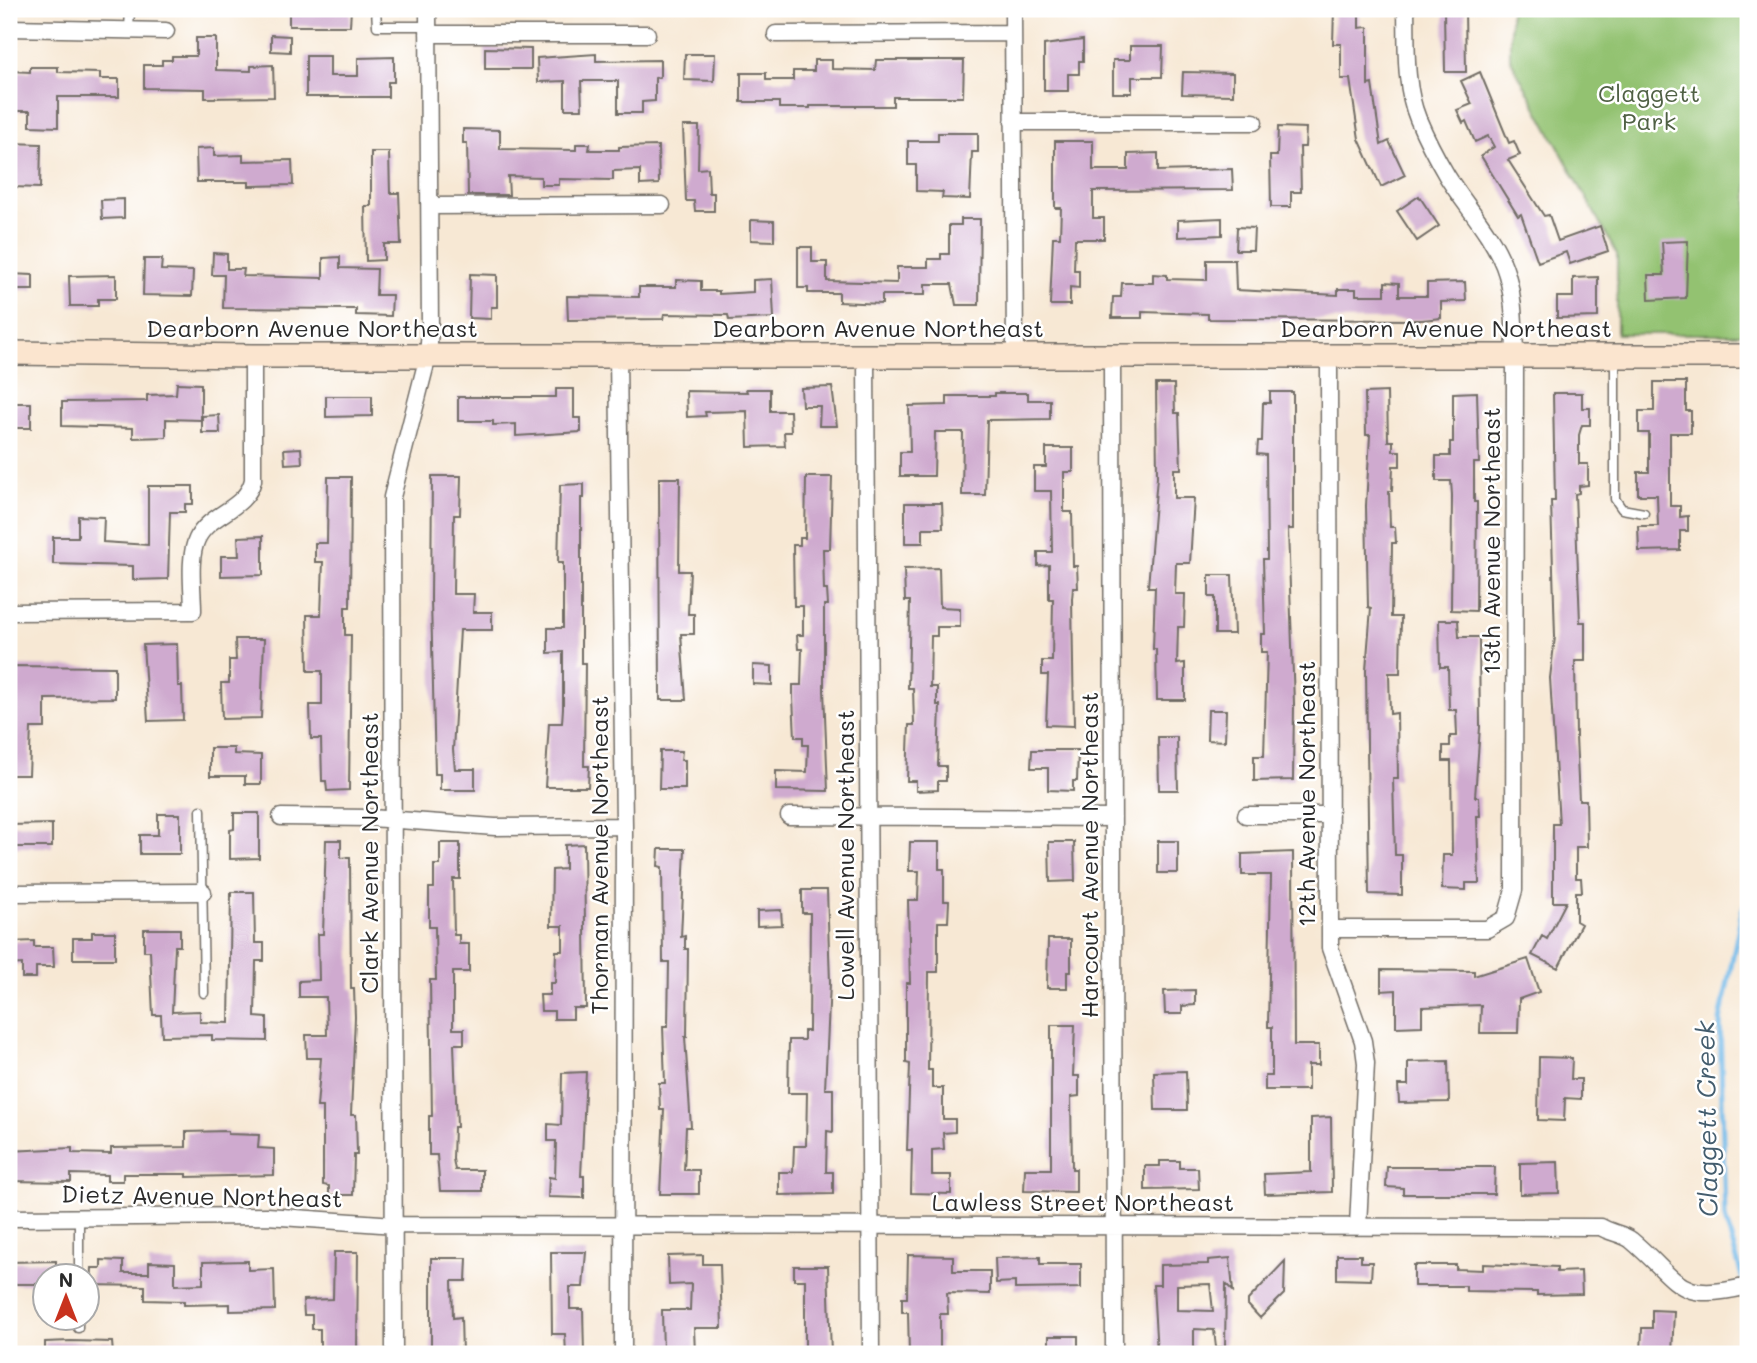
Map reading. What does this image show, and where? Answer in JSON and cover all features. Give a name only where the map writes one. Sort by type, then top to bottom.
[{"type":"street","name":"Clark Avenue Northeast","points":[[394,1354],[392,497],[428,356],[428,9]]},
{"type":"street","points":[[1013,9],[1015,355]]},
{"type":"street","name":"13th Avenue Northeast","points":[[1331,929],[1486,929],[1506,918],[1513,904],[1515,356],[1511,294],[1504,268],[1490,237],[1448,177],[1415,108],[1407,64],[1406,9]]},
{"type":"street","points":[[9,28],[166,31]]},
{"type":"street","points":[[428,30],[647,34]]},
{"type":"street","points":[[776,34],[1012,33]]},
{"type":"street","points":[[1013,122],[1254,122]]},
{"type":"street","points":[[430,206],[662,205]]},
{"type":"street","name":"Dearborn Avenue Northeast","points":[[9,353],[253,356],[1748,356]]},
{"type":"street","name":"Lowell Avenue Northeast","points":[[866,355],[871,1354]]},
{"type":"street","name":"Harcourt Avenue Northeast","points":[[1112,355],[1114,1354]]},
{"type":"street","name":"12th Avenue Northeast","points":[[1329,355],[1331,929],[1333,964],[1353,1010],[1366,1063],[1358,1226]]},
{"type":"street","points":[[9,612],[193,611],[194,549],[197,538],[251,490],[253,356]]},
{"type":"street","name":"Thorman Avenue Northeast","points":[[618,356],[624,826],[623,1354]]},
{"type":"street","points":[[1246,815],[1330,815]]},
{"type":"street","points":[[789,816],[1113,818]]},
{"type":"street","points":[[281,817],[495,827],[624,826]]},
{"type":"street","points":[[9,893],[203,892]]},
{"type":"street","name":"Dietz Avenue Northeast","points":[[9,1218],[267,1216],[395,1225]]},
{"type":"street","name":"Lawless Street Northeast","points":[[395,1225],[1601,1227],[1628,1238],[1687,1289],[1698,1293],[1718,1293],[1748,1286]]},
{"type":"lane","points":[[130,9],[130,30]]},
{"type":"lane","points":[[376,9],[377,26],[428,30]]},
{"type":"lane","points":[[1615,356],[1615,499],[1622,509],[1644,513]]},
{"type":"lane","points":[[201,810],[204,993]]},
{"type":"lane","points":[[79,1217],[79,1262]]},
{"type":"green space","name":"Claggett Park","points":[[1510,9],[1748,9],[1748,334],[1617,334],[1617,254],[1510,59]]},
{"type":"building","points":[[289,9],[351,9],[350,26],[289,26]]},
{"type":"building","points":[[1334,9],[1359,9],[1359,28],[1368,27],[1368,85],[1372,84],[1381,145],[1389,141],[1405,175],[1381,187],[1359,139],[1350,79],[1341,79],[1341,44],[1333,44]]},
{"type":"building","points":[[1444,9],[1465,9],[1466,72],[1445,72]]},
{"type":"building","points":[[271,35],[290,36],[290,52],[271,51]]},
{"type":"building","points":[[196,38],[216,38],[216,70],[251,71],[251,66],[273,65],[274,97],[205,98],[205,89],[144,88],[144,65],[162,65],[162,60],[172,60],[172,56],[196,56]]},
{"type":"building","points":[[1083,40],[1083,61],[1079,61],[1079,74],[1068,74],[1068,91],[1044,91],[1044,45]]},
{"type":"building","points":[[1130,46],[1163,46],[1162,77],[1132,77],[1132,93],[1113,93],[1113,60],[1130,60]]},
{"type":"building","points":[[485,48],[531,49],[531,69],[485,69]]},
{"type":"building","points":[[596,54],[596,61],[660,60],[660,77],[655,78],[655,101],[642,102],[642,113],[618,113],[618,81],[581,81],[582,109],[565,109],[565,81],[538,82],[537,58]]},
{"type":"building","points":[[685,54],[715,54],[714,81],[684,80]]},
{"type":"building","points":[[306,56],[330,56],[330,76],[358,76],[358,58],[394,57],[394,82],[388,82],[388,97],[306,97]]},
{"type":"building","points":[[814,60],[832,60],[832,69],[875,70],[876,60],[964,60],[963,97],[893,97],[893,106],[810,108],[779,108],[779,102],[741,102],[741,73],[766,73],[766,80],[793,80],[793,71],[814,71]]},
{"type":"building","points":[[30,67],[58,67],[58,72],[100,73],[100,79],[119,79],[119,97],[58,97],[58,127],[30,126],[30,111],[9,111],[9,71],[30,72]]},
{"type":"building","points":[[1183,72],[1233,73],[1233,95],[1182,94]]},
{"type":"building","points":[[1480,72],[1509,143],[1514,141],[1520,155],[1508,160],[1544,216],[1549,215],[1558,241],[1600,226],[1608,251],[1570,264],[1566,252],[1538,262],[1521,214],[1518,216],[1481,156],[1494,147],[1488,136],[1475,142],[1466,121],[1463,123],[1457,110],[1472,104],[1461,81]]},
{"type":"building","points":[[683,126],[699,126],[698,169],[708,168],[709,193],[714,193],[714,211],[695,211],[694,201],[686,201]]},
{"type":"building","points":[[1278,127],[1306,128],[1305,147],[1300,147],[1301,192],[1291,192],[1291,207],[1271,207],[1270,156],[1277,156]]},
{"type":"building","points":[[463,129],[500,130],[500,149],[576,150],[576,144],[590,144],[589,150],[658,146],[659,184],[640,185],[640,170],[613,171],[613,180],[559,179],[559,185],[541,185],[541,177],[508,176],[509,195],[468,195],[467,143],[463,143]]},
{"type":"building","points":[[938,133],[978,133],[978,152],[972,152],[970,199],[942,198],[943,192],[916,191],[916,165],[908,165],[908,141],[938,141]]},
{"type":"building","points":[[1055,141],[1093,141],[1093,170],[1128,170],[1128,154],[1158,153],[1158,171],[1232,169],[1233,190],[1093,191],[1093,218],[1104,218],[1104,239],[1075,239],[1074,270],[1079,270],[1079,288],[1070,287],[1070,305],[1050,305],[1053,237],[1060,237],[1061,208],[1055,208]]},
{"type":"building","points":[[9,143],[41,144],[40,188],[13,187],[13,163],[9,163]]},
{"type":"building","points":[[214,148],[214,156],[243,155],[243,161],[292,160],[293,185],[249,186],[249,182],[197,182],[196,149]]},
{"type":"building","points":[[371,152],[389,152],[390,193],[399,193],[401,244],[384,244],[384,260],[366,261],[365,206],[371,206]]},
{"type":"building","points":[[1419,196],[1439,226],[1417,241],[1397,211]]},
{"type":"building","points":[[124,199],[124,218],[102,219],[101,200]]},
{"type":"building","points":[[1222,218],[1222,235],[1178,237],[1178,220]]},
{"type":"building","points":[[961,219],[980,219],[979,305],[956,305],[952,284],[925,284],[925,295],[882,295],[882,304],[839,302],[839,293],[808,293],[808,288],[798,288],[798,247],[812,247],[812,262],[827,262],[827,281],[897,283],[897,267],[928,267],[928,259],[941,259],[941,254],[949,254],[949,225],[961,225]]},
{"type":"building","points":[[751,220],[774,221],[774,241],[751,240]]},
{"type":"building","points":[[1237,227],[1254,228],[1253,250],[1236,250]]},
{"type":"building","points":[[1688,241],[1686,298],[1649,300],[1648,275],[1664,275],[1662,242]]},
{"type":"building","points":[[213,253],[227,254],[227,269],[244,269],[243,276],[323,278],[323,258],[340,257],[340,268],[377,269],[376,295],[392,295],[391,316],[356,315],[356,309],[223,308],[224,275],[212,275]]},
{"type":"building","points":[[144,259],[162,259],[161,270],[193,271],[192,296],[143,295]]},
{"type":"building","points":[[1207,260],[1235,260],[1236,290],[1338,295],[1338,289],[1356,289],[1356,295],[1385,295],[1385,282],[1399,283],[1399,296],[1427,296],[1427,283],[1465,282],[1466,301],[1441,302],[1441,318],[1422,320],[1208,319],[1208,314],[1142,312],[1142,318],[1112,318],[1113,297],[1121,297],[1122,283],[1153,283],[1153,274],[1167,275],[1167,279],[1207,280]]},
{"type":"building","points":[[9,274],[33,275],[33,290],[9,290]]},
{"type":"building","points":[[470,274],[497,275],[497,307],[491,307],[491,319],[469,318]]},
{"type":"building","points":[[116,275],[116,299],[98,299],[98,306],[70,306],[69,276]]},
{"type":"building","points":[[1598,277],[1598,317],[1557,318],[1557,297],[1573,297],[1573,278]]},
{"type":"building","points":[[772,279],[774,318],[729,320],[728,315],[664,314],[663,319],[568,320],[567,296],[639,297],[639,287],[676,287],[676,280],[701,281],[701,291],[719,291],[719,294],[753,292],[753,280]]},
{"type":"building","points":[[1654,382],[1686,382],[1686,411],[1691,411],[1691,433],[1670,433],[1670,506],[1680,506],[1680,517],[1688,516],[1688,531],[1680,531],[1680,550],[1639,551],[1638,526],[1658,526],[1657,495],[1638,495],[1638,472],[1649,472],[1649,433],[1639,433],[1639,411],[1654,411]]},
{"type":"building","points":[[177,383],[201,384],[201,420],[166,419],[166,437],[133,438],[133,428],[62,426],[62,402],[147,401],[147,395],[176,394]]},
{"type":"building","points":[[1156,384],[1174,384],[1175,413],[1179,413],[1181,469],[1174,469],[1174,498],[1194,498],[1190,563],[1176,563],[1175,594],[1185,594],[1184,627],[1178,627],[1177,664],[1185,663],[1185,700],[1157,700],[1156,649],[1153,649],[1155,587],[1148,587],[1157,477]]},
{"type":"building","points":[[832,387],[837,426],[819,426],[820,406],[802,406],[801,388]]},
{"type":"building","points":[[556,389],[574,389],[574,418],[581,418],[581,432],[516,436],[516,424],[493,425],[493,421],[458,421],[458,397],[556,397]]},
{"type":"building","points":[[746,389],[770,389],[770,411],[790,411],[791,432],[784,432],[785,446],[748,447],[747,411],[705,412],[706,416],[687,417],[686,391],[747,392]]},
{"type":"building","points":[[1270,392],[1293,392],[1293,529],[1288,529],[1294,704],[1293,780],[1254,781],[1254,756],[1264,756],[1267,652],[1261,652],[1261,634],[1265,634],[1263,559],[1267,559],[1266,455],[1257,454],[1258,441],[1262,441],[1263,403],[1270,403]]},
{"type":"building","points":[[1387,392],[1388,441],[1393,441],[1393,451],[1400,451],[1400,466],[1393,466],[1392,491],[1389,491],[1390,527],[1395,527],[1396,543],[1392,543],[1391,617],[1401,617],[1400,673],[1389,673],[1390,714],[1397,713],[1398,779],[1393,779],[1395,855],[1402,855],[1402,895],[1369,894],[1366,670],[1371,608],[1368,607],[1366,506],[1370,435],[1366,435],[1365,393]]},
{"type":"building","points":[[1477,392],[1479,463],[1474,463],[1474,502],[1477,502],[1476,611],[1451,610],[1451,481],[1436,481],[1436,456],[1450,456],[1450,442],[1453,442],[1453,393]]},
{"type":"building","points":[[995,393],[1028,393],[1028,400],[1050,400],[1050,419],[987,420],[985,495],[962,495],[963,432],[935,432],[934,476],[900,476],[900,452],[910,452],[909,406],[947,405],[947,396],[995,396]]},
{"type":"building","points":[[1553,393],[1582,393],[1582,408],[1590,408],[1590,425],[1582,425],[1579,435],[1579,464],[1588,464],[1588,485],[1579,486],[1579,493],[1575,494],[1580,622],[1585,622],[1585,661],[1575,661],[1576,737],[1579,800],[1586,800],[1587,847],[1576,847],[1576,878],[1581,878],[1582,892],[1576,892],[1576,921],[1581,924],[1558,968],[1532,955],[1542,936],[1547,939],[1566,902],[1553,902],[1553,824],[1559,824],[1550,678],[1555,637],[1551,501],[1555,501]]},
{"type":"building","points":[[326,396],[372,396],[372,416],[326,417]]},
{"type":"building","points":[[9,403],[31,403],[31,428],[9,428]]},
{"type":"building","points":[[219,415],[220,433],[202,433],[202,416]]},
{"type":"building","points":[[301,448],[302,463],[285,464],[284,449]]},
{"type":"building","points":[[1046,448],[1073,448],[1073,472],[1064,472],[1064,512],[1072,512],[1073,566],[1077,566],[1078,588],[1073,588],[1072,599],[1074,726],[1046,725],[1048,675],[1042,675],[1042,661],[1052,661],[1053,599],[1049,599],[1049,565],[1038,566],[1038,552],[1052,552],[1051,491],[1034,491],[1034,467],[1046,467]]},
{"type":"building","points":[[432,476],[461,476],[460,515],[454,515],[453,594],[474,594],[473,612],[492,612],[492,630],[460,630],[453,750],[455,769],[475,769],[475,790],[440,790],[440,774],[435,774],[431,599]]},
{"type":"building","points":[[328,477],[351,477],[350,607],[345,607],[345,635],[351,635],[349,790],[327,791],[326,781],[322,781],[321,739],[311,739],[310,705],[322,705],[322,671],[308,671],[307,615],[321,615],[323,562],[315,562],[315,543],[327,543]]},
{"type":"building","points":[[806,477],[832,477],[830,549],[823,549],[824,590],[827,590],[828,605],[824,605],[824,690],[828,791],[776,790],[776,771],[807,772],[808,745],[803,745],[803,737],[795,737],[793,698],[793,685],[801,685],[802,649],[798,649],[797,635],[803,635],[803,606],[794,606],[793,545],[800,545],[800,538],[805,538]]},
{"type":"building","points":[[659,478],[680,478],[679,571],[690,571],[688,614],[694,614],[694,634],[681,634],[686,700],[660,700]]},
{"type":"building","points":[[584,484],[584,498],[581,498],[581,663],[585,663],[584,766],[589,766],[588,787],[545,787],[549,723],[562,723],[563,708],[563,652],[548,653],[548,628],[563,628],[563,563],[558,563],[560,485]]},
{"type":"building","points":[[148,486],[193,486],[193,504],[185,504],[185,512],[170,512],[168,579],[133,580],[133,566],[53,564],[53,537],[78,537],[78,516],[104,517],[103,542],[148,545]]},
{"type":"building","points":[[905,503],[942,503],[943,528],[923,528],[923,543],[905,543]]},
{"type":"building","points":[[263,536],[263,575],[221,576],[221,556],[239,556],[238,537]]},
{"type":"building","points":[[939,568],[940,607],[960,608],[960,627],[937,627],[937,636],[931,636],[930,687],[937,687],[937,705],[940,705],[938,766],[946,766],[946,781],[938,781],[938,790],[916,791],[916,781],[907,781],[909,725],[914,725],[913,688],[908,688],[910,601],[905,601],[904,569]]},
{"type":"building","points":[[1209,575],[1232,575],[1234,634],[1215,634],[1215,597],[1209,597]]},
{"type":"building","points":[[1439,620],[1458,620],[1459,637],[1479,637],[1480,727],[1475,797],[1479,797],[1480,816],[1477,816],[1479,883],[1466,883],[1466,890],[1442,889],[1443,855],[1452,855],[1451,761],[1443,761],[1443,746],[1450,746],[1450,736],[1457,736],[1456,710],[1449,710],[1448,667],[1440,667]]},
{"type":"building","points":[[235,639],[264,639],[261,718],[222,719],[221,683],[229,683],[229,660],[236,660]]},
{"type":"building","points":[[177,644],[178,686],[182,686],[183,720],[148,721],[143,645]]},
{"type":"building","points":[[753,665],[772,666],[772,685],[753,684]]},
{"type":"building","points":[[9,666],[115,667],[115,698],[45,699],[45,728],[31,728],[29,775],[9,775]]},
{"type":"building","points":[[1208,710],[1226,710],[1225,741],[1207,740]]},
{"type":"building","points":[[1158,737],[1177,737],[1178,790],[1159,790]]},
{"type":"building","points":[[210,748],[234,748],[234,754],[261,755],[261,784],[245,784],[245,776],[210,776]]},
{"type":"building","points":[[1032,750],[1078,750],[1077,781],[1073,781],[1073,791],[1048,790],[1048,768],[1031,768]]},
{"type":"building","points":[[660,751],[682,751],[681,760],[685,760],[685,789],[659,789]]},
{"type":"building","points":[[234,813],[259,813],[259,858],[230,859],[230,830],[234,829]]},
{"type":"building","points":[[158,814],[180,814],[180,854],[140,854],[140,835],[158,835]]},
{"type":"building","points":[[52,824],[52,847],[9,847],[9,825]]},
{"type":"building","points":[[326,840],[341,840],[341,858],[350,857],[351,989],[354,989],[355,1017],[351,1115],[356,1115],[357,1155],[354,1155],[353,1195],[329,1195],[329,1186],[323,1185],[323,1107],[317,1107],[321,1058],[307,1058],[306,1035],[327,1035],[326,997],[299,997],[299,981],[319,980],[318,934],[323,934]]},
{"type":"building","points":[[1158,841],[1178,841],[1178,873],[1158,873]]},
{"type":"building","points":[[910,842],[939,842],[939,869],[944,869],[944,901],[949,901],[948,922],[938,922],[938,972],[929,972],[928,1070],[932,1070],[932,1088],[943,1088],[943,1119],[955,1119],[955,1132],[943,1133],[944,1149],[932,1150],[932,1175],[951,1175],[951,1194],[911,1193],[912,1150],[907,1150],[910,1064],[906,1063],[906,983],[910,983],[908,900],[918,900],[919,871],[909,871]]},
{"type":"building","points":[[1049,842],[1074,842],[1075,881],[1050,882]]},
{"type":"building","points":[[440,843],[460,843],[460,879],[453,879],[454,935],[459,935],[459,944],[469,944],[469,972],[453,972],[453,1029],[464,1029],[464,1044],[454,1044],[457,1127],[454,1127],[453,1159],[455,1170],[482,1170],[482,1191],[440,1191],[437,1155],[429,1155],[429,1116],[432,1116],[430,980],[436,980],[435,927],[429,927],[429,888],[434,888],[434,865],[440,865]]},
{"type":"building","points":[[584,844],[586,1008],[573,1008],[573,1019],[554,1019],[554,1011],[541,1011],[540,995],[550,995],[550,983],[555,983],[556,951],[563,951],[563,926],[551,926],[552,870],[565,869],[565,845]]},
{"type":"building","points":[[659,849],[685,849],[681,937],[685,936],[685,949],[688,949],[685,1037],[691,1127],[686,1127],[684,1170],[699,1170],[699,1194],[660,1194],[664,1110],[660,1110],[659,1083],[665,1083],[663,1026],[668,1026],[669,962],[663,962],[662,867],[658,866]]},
{"type":"building","points":[[1293,852],[1294,1045],[1319,1045],[1319,1065],[1308,1065],[1308,1090],[1265,1090],[1265,1076],[1272,1076],[1272,1027],[1268,1027],[1271,875],[1242,875],[1242,854]]},
{"type":"building","points":[[802,890],[827,890],[830,983],[825,1089],[833,1089],[833,1132],[827,1131],[826,1172],[833,1172],[833,1194],[779,1195],[779,1172],[793,1172],[794,1146],[806,1146],[807,1093],[788,1093],[789,1040],[804,1040],[804,1031],[809,1031],[810,913],[802,913]]},
{"type":"building","points":[[231,892],[254,892],[255,943],[264,943],[264,961],[256,961],[255,1017],[267,1018],[267,1041],[212,1040],[212,1035],[162,1036],[161,1015],[153,1015],[150,951],[144,951],[144,929],[180,929],[180,946],[175,946],[172,1012],[200,1011],[200,1022],[229,1023]]},
{"type":"building","points":[[781,910],[782,925],[757,926],[757,911]]},
{"type":"building","points":[[92,932],[115,932],[115,959],[73,959],[73,938],[92,938]]},
{"type":"building","points":[[1048,939],[1071,939],[1071,972],[1067,972],[1067,988],[1047,988]]},
{"type":"building","points":[[34,941],[34,947],[53,947],[54,967],[36,967],[36,978],[22,978],[22,964],[9,965],[9,942]]},
{"type":"building","points":[[1528,959],[1539,992],[1519,999],[1518,1033],[1480,1033],[1481,1005],[1422,1007],[1422,1026],[1396,1027],[1396,990],[1381,991],[1381,970],[1474,971],[1474,976]]},
{"type":"building","points":[[1195,990],[1195,1005],[1182,1006],[1182,1014],[1165,1014],[1164,991]]},
{"type":"building","points":[[1051,1025],[1075,1025],[1073,1076],[1079,1076],[1079,1096],[1071,1097],[1072,1169],[1076,1169],[1076,1192],[1024,1191],[1025,1169],[1051,1169]]},
{"type":"building","points":[[1539,1057],[1572,1058],[1571,1079],[1581,1079],[1581,1099],[1565,1098],[1564,1121],[1538,1120]]},
{"type":"building","points":[[1448,1061],[1449,1102],[1399,1103],[1398,1085],[1408,1085],[1408,1062]]},
{"type":"building","points":[[1186,1071],[1187,1110],[1155,1110],[1154,1072]]},
{"type":"building","points":[[586,1072],[581,1176],[584,1176],[584,1198],[548,1197],[549,1177],[555,1178],[556,1141],[548,1141],[548,1124],[561,1125],[562,1073]]},
{"type":"building","points":[[1331,1117],[1332,1192],[1265,1194],[1264,1174],[1311,1172],[1311,1118]]},
{"type":"building","points":[[228,1131],[228,1134],[259,1135],[258,1148],[274,1149],[274,1175],[187,1177],[187,1174],[123,1174],[123,1181],[107,1181],[107,1175],[71,1174],[71,1182],[9,1181],[9,1151],[72,1148],[72,1153],[111,1154],[111,1148],[186,1147],[186,1132]]},
{"type":"building","points":[[1160,1161],[1180,1161],[1180,1168],[1198,1168],[1199,1189],[1145,1190],[1145,1166],[1160,1166]]},
{"type":"building","points":[[1558,1162],[1559,1193],[1520,1194],[1520,1163]]},
{"type":"building","points":[[1387,1167],[1495,1167],[1494,1194],[1403,1194],[1403,1188],[1386,1187]]},
{"type":"building","points":[[334,1252],[358,1252],[357,1354],[320,1354],[320,1329],[312,1329],[312,1315],[304,1315],[303,1300],[333,1299]]},
{"type":"building","points":[[551,1252],[586,1252],[583,1287],[570,1287],[570,1309],[583,1309],[584,1354],[566,1354],[565,1334],[552,1334]]},
{"type":"building","points":[[703,1255],[703,1264],[720,1264],[722,1328],[694,1328],[695,1354],[663,1354],[662,1310],[690,1310],[691,1284],[669,1285],[668,1256]]},
{"type":"building","points":[[908,1255],[953,1256],[953,1271],[990,1271],[990,1294],[947,1293],[948,1314],[940,1314],[940,1354],[909,1354],[908,1312],[902,1312],[902,1298],[907,1298]]},
{"type":"building","points":[[1337,1255],[1361,1255],[1361,1262],[1372,1262],[1371,1280],[1337,1279]]},
{"type":"building","points":[[1040,1257],[1040,1264],[1081,1264],[1081,1288],[1015,1289],[1015,1282],[996,1283],[995,1258]]},
{"type":"building","points":[[431,1258],[467,1258],[466,1281],[452,1281],[453,1318],[461,1317],[462,1354],[431,1354]]},
{"type":"building","points":[[1230,1258],[1233,1291],[1226,1284],[1225,1347],[1216,1347],[1214,1330],[1194,1329],[1194,1354],[1157,1354],[1153,1285],[1160,1285],[1160,1265],[1208,1264],[1208,1260]],"holes":[[[1210,1284],[1213,1311],[1177,1310],[1177,1285]]]},
{"type":"building","points":[[56,1261],[32,1262],[32,1284],[9,1284],[9,1262]]},
{"type":"building","points":[[123,1261],[123,1273],[149,1273],[149,1262],[175,1263],[175,1285],[203,1284],[203,1262],[248,1261],[248,1270],[274,1269],[275,1310],[230,1311],[230,1304],[184,1305],[184,1301],[145,1300],[145,1286],[102,1285],[101,1262]]},
{"type":"building","points":[[1285,1261],[1284,1294],[1260,1318],[1248,1305],[1248,1300]]},
{"type":"building","points":[[1483,1264],[1557,1267],[1557,1272],[1581,1271],[1582,1294],[1537,1295],[1537,1292],[1466,1291],[1466,1286],[1414,1286],[1414,1265],[1456,1265],[1456,1269],[1483,1270]]},
{"type":"building","points":[[794,1266],[828,1266],[831,1354],[805,1354],[805,1280],[794,1280]]},
{"type":"building","points":[[1652,1310],[1674,1311],[1672,1354],[1641,1354],[1642,1328],[1652,1328]]},
{"type":"building","points":[[1049,1336],[1078,1336],[1078,1353],[1049,1354]]},
{"type":"building","points":[[45,1342],[112,1342],[113,1354],[45,1354]]},
{"type":"waterway","name":"Claggett Creek","points":[[1748,899],[1742,911],[1720,1021],[1725,1218],[1748,1297]]}]
